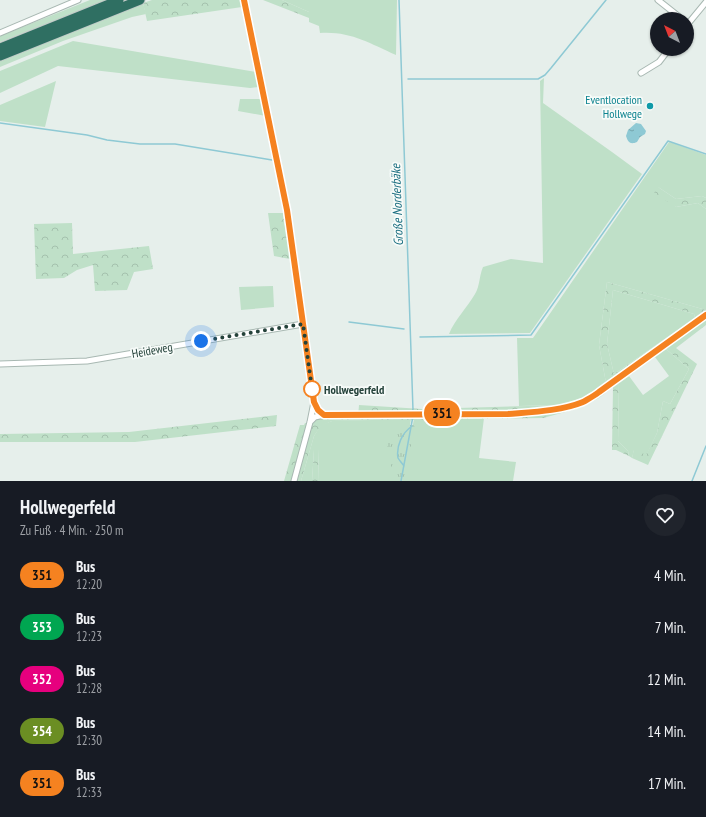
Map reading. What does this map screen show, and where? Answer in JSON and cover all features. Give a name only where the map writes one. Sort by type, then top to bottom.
[{"type":"highway","points":[[0,48],[40,30],[119,0]]},
{"type":"highway","points":[[0,56],[140,0]]},
{"type":"street","points":[[0,33],[78,0]]},
{"type":"street","points":[[244,0],[287,210],[314,402],[318,410],[324,415]]},
{"type":"street","points":[[658,0],[673,12]]},
{"type":"street","points":[[694,16],[706,2]]},
{"type":"street","points":[[640,73],[659,62],[664,56]]},
{"type":"street","points":[[310,422],[315,417],[324,415],[416,413],[508,414],[539,412],[567,407],[582,402],[599,392],[706,316]]},
{"type":"street","name":"Heideweg","points":[[0,364],[87,361],[303,324]]},
{"type":"street","points":[[294,481],[314,402]]},
{"type":"green space","points":[[90,0],[107,0],[0,42],[0,36]]},
{"type":"green space","points":[[152,0],[241,0],[242,7],[147,21],[143,3]]},
{"type":"green space","points":[[263,0],[282,0],[309,12],[309,18]]},
{"type":"green space","points":[[282,0],[397,0],[396,55],[368,42],[350,36],[320,33],[319,26],[309,22],[309,12]]},
{"type":"green space","points":[[143,3],[146,14],[132,17],[63,41],[0,67],[0,61]]},
{"type":"green space","points":[[73,41],[256,72],[259,87],[250,88],[58,66],[0,93],[0,71]]},
{"type":"green space","points":[[544,78],[543,103],[642,174],[530,333],[449,334],[454,323],[477,291],[483,267],[511,259],[543,263],[540,81]]},
{"type":"green space","points":[[56,81],[45,127],[0,121],[0,105]]},
{"type":"green space","points":[[240,99],[261,99],[266,116],[238,111]]},
{"type":"green space","points":[[669,142],[706,155],[706,198],[702,196],[676,199],[658,187],[676,207],[698,203],[706,209],[706,310],[607,282],[599,345],[606,383],[582,400],[566,405],[519,406],[517,338],[533,338]]},
{"type":"green space","points":[[658,187],[676,199],[702,196],[706,198],[706,209],[698,203],[676,207],[654,193]]},
{"type":"green space","points":[[268,213],[283,213],[290,259],[274,256]]},
{"type":"green space","points":[[72,223],[73,254],[149,246],[153,269],[134,272],[127,290],[95,291],[93,265],[77,270],[64,278],[36,279],[34,224]]},
{"type":"green space","points":[[607,282],[706,310],[706,325],[676,348],[697,364],[648,465],[632,458],[634,449],[646,455],[657,433],[663,401],[670,404],[689,369],[666,349],[619,383],[618,441],[628,451],[629,456],[616,450],[612,450],[613,387],[599,398],[580,408],[543,418],[332,421],[321,426],[314,436],[301,481],[284,481],[300,425],[304,425],[305,423],[312,424],[317,419],[322,418],[358,417],[359,405],[422,409],[566,405],[582,400],[606,383],[599,345]],"holes":[[[613,290],[694,314],[695,318],[614,374],[607,344]]]},
{"type":"green space","points":[[273,286],[274,307],[241,310],[239,287]]},
{"type":"green space","points":[[613,290],[694,314],[695,318],[614,374],[607,344]]},
{"type":"green space","points":[[666,349],[689,369],[670,404],[663,401],[657,433],[646,456],[634,450],[632,458],[629,456],[628,451],[618,441],[619,383],[629,376],[643,395],[669,376],[655,357]]},
{"type":"green space","points":[[277,415],[276,426],[135,442],[0,442],[0,434],[129,432]]},
{"type":"green space","points":[[484,418],[479,458],[516,462],[513,481],[402,481],[414,419]]},
{"type":"green space","points":[[411,419],[400,481],[318,481],[319,450],[314,450],[312,481],[301,481],[314,436],[321,425],[332,421]]},
{"type":"green space","points":[[404,425],[415,425],[404,481],[398,481],[394,477],[388,453],[387,438],[390,432],[395,428]]},
{"type":"green space","points":[[319,449],[318,481],[312,481],[314,450]]},
{"type":"water","points":[[636,123],[641,124],[646,131],[637,142],[631,143],[626,136],[628,130]]},
{"type":"waterway","name":"Große Norderbäke","points":[[399,0],[413,410]]},
{"type":"waterway","points":[[408,79],[538,79],[545,75],[606,0]]},
{"type":"waterway","points":[[0,123],[140,144],[175,144],[272,160]]},
{"type":"waterway","points":[[420,337],[531,335],[668,141],[706,154]]},
{"type":"waterway","points":[[349,322],[404,329]]},
{"type":"waterway","name":"Große Norderbäke","points":[[401,481],[413,416]]},
{"type":"waterway","name":"Große Norderbäke","points":[[404,466],[398,458],[398,449],[400,440],[405,432],[412,426]]},
{"type":"waterway","points":[[692,481],[706,446]]},
{"type":"bus line","name":"351","points":[[244,0],[287,210],[314,402],[318,410],[324,415],[416,413],[508,414],[539,412],[567,407],[582,402],[599,392],[706,315]]},
{"type":"place","name":"Eventlocation Hollwege","points":[[650,106]]},
{"type":"place","name":"Hollwegerfeld","points":[[312,389]]},
{"type":"route","points":[[201,341],[303,324],[312,389]]}]
